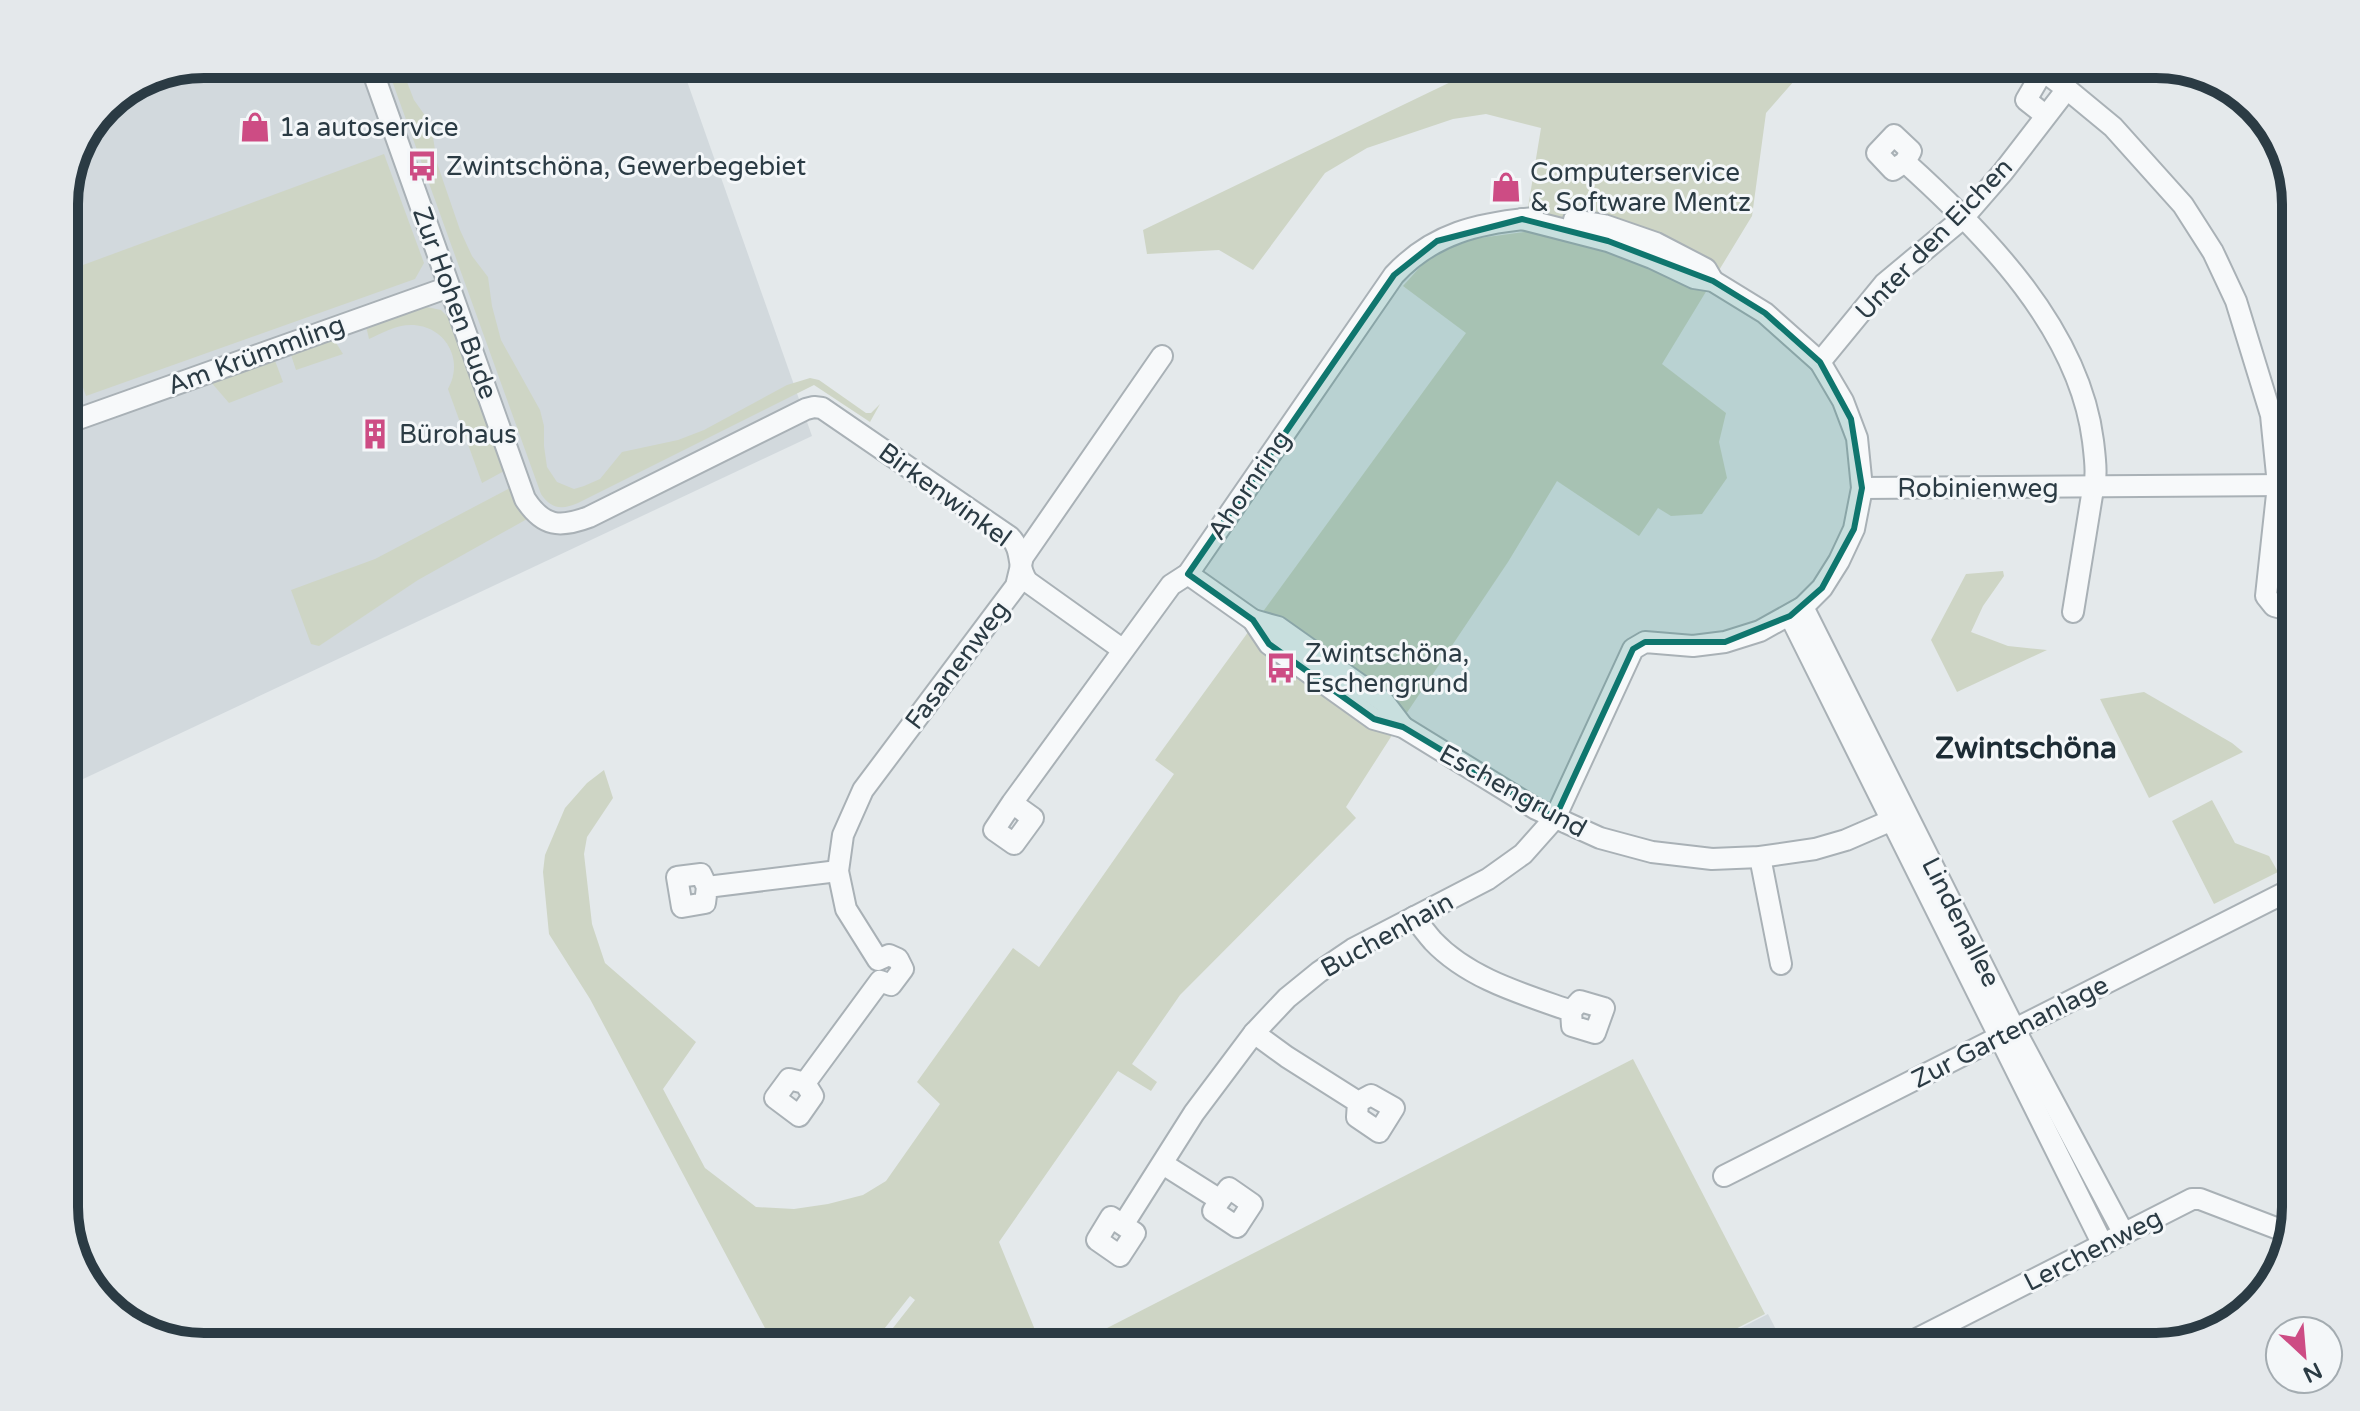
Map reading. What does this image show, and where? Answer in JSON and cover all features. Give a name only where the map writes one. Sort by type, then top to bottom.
[{"type":"street","name":"Zur Hohen Bude","points":[[375,78],[525,499],[535,515],[569,525],[806,409],[822,408]]},
{"type":"street","points":[[2039,78],[2026,100],[2045,115]]},
{"type":"street","points":[[2055,78],[2113,127],[2150,165],[2183,205],[2213,252],[2236,301],[2261,379],[2282,463]]},
{"type":"street","name":"Unter den Eichen","points":[[1820,362],[1884,284],[1963,218],[2067,89]]},
{"type":"street","points":[[1905,162],[1963,218],[2019,281],[2052,327],[2072,366],[2090,415],[2095,487]]},
{"type":"street","name":"Ahornring","points":[[1012,803],[1171,585],[1188,574],[1402,266],[1437,241],[1490,222],[1554,216],[1604,225],[1656,243],[1706,269],[1713,281],[1765,313],[1820,362],[1843,401],[1851,419],[1860,459],[1862,488],[1854,529],[1839,561],[1822,588],[1796,612],[1760,631],[1725,642],[1693,646],[1645,642],[1633,649],[1555,818]]},
{"type":"street","name":"Am Krümmling","points":[[78,412],[449,287]]},
{"type":"street","name":"Fasanenweg","points":[[879,970],[846,909],[838,871],[843,835],[863,790],[1016,586],[1023,557],[1162,356]]},
{"type":"street","name":"Birkenwinkel","points":[[822,408],[1010,537],[1019,549],[1022,574],[1028,582],[1119,647],[1126,645]]},
{"type":"street","name":"Robinienweg","points":[[1862,488],[2282,485]]},
{"type":"street","name":"Robinienweg","points":[[2073,612],[2095,487]]},
{"type":"street","points":[[2282,511],[2266,596],[2274,606],[2282,608]]},
{"type":"street","name":"Eschengrund","points":[[1188,574],[1253,620],[1269,644],[1374,719],[1403,727],[1484,779],[1555,818],[1600,838],[1652,852],[1712,859],[1760,857],[1815,849],[1846,840],[1899,817]]},
{"type":"street","name":"Lindenallee","points":[[1796,612],[2008,1033],[2103,1245]]},
{"type":"street","name":"Buchenhain","points":[[1123,1225],[1194,1113],[1254,1033],[1287,998],[1353,949],[1488,879],[1523,854],[1555,818]]},
{"type":"street","points":[[1760,857],[1781,964]]},
{"type":"street","points":[[707,887],[838,871]]},
{"type":"street","name":"Zur Gartenanlage","points":[[1724,1176],[2282,894]]},
{"type":"street","points":[[1414,917],[1435,942],[1466,966],[1501,986],[1571,1011]]},
{"type":"street","points":[[805,1083],[889,955],[898,959],[903,969]]},
{"type":"street","points":[[1254,1033],[1358,1102]]},
{"type":"street","name":"Lindenallee","points":[[2008,1033],[2124,1234]]},
{"type":"street","points":[[1163,1164],[1220,1200]]},
{"type":"street","name":"Lerchenweg","points":[[1929,1333],[2192,1199],[2200,1199],[2280,1230]]},
{"type":"highlighted area","points":[[1522,219],[1608,241],[1713,281],[1765,313],[1820,362],[1851,419],[1862,488],[1854,529],[1822,588],[1790,616],[1725,642],[1645,642],[1633,649],[1555,818],[1403,727],[1374,719],[1269,644],[1253,620],[1188,574],[1394,275],[1437,241]]},
{"type":"shaded area","points":[[204,78],[686,78],[812,436],[78,781],[78,195],[82,171],[104,127],[121,109],[155,88],[179,80]]},
{"type":"shaded area","points":[[1768,1314],[1778,1333],[1731,1333]]},
{"type":"green space","points":[[391,78],[405,78],[414,100],[431,124],[437,163],[460,230],[472,256],[488,277],[501,340],[540,410],[547,467],[557,482],[574,489],[584,486],[600,479],[622,452],[678,440],[704,430],[787,385],[810,378],[819,380],[866,413],[871,413],[880,404],[870,422],[814,385],[578,503],[567,507],[553,505],[541,494]]},
{"type":"green space","points":[[1459,78],[1797,78],[1766,113],[1752,216],[1662,364],[1726,413],[1719,442],[1727,478],[1702,514],[1671,516],[1658,508],[1639,536],[1557,481],[1508,562],[1346,807],[1356,818],[1180,995],[1132,1064],[1157,1082],[1151,1091],[1118,1071],[999,1242],[1036,1333],[889,1333],[915,1300],[910,1296],[881,1333],[768,1333],[590,999],[549,934],[543,872],[545,855],[565,808],[587,783],[604,770],[613,798],[587,837],[584,854],[592,924],[605,963],[696,1042],[663,1089],[705,1168],[756,1207],[794,1209],[828,1204],[863,1195],[886,1181],[940,1104],[917,1082],[1013,948],[1039,967],[1174,774],[1155,760],[1466,333],[1403,286],[1429,257],[1458,241],[1524,232],[1541,128],[1486,114],[1453,119],[1367,148],[1325,173],[1253,270],[1219,250],[1147,254],[1143,230]]},
{"type":"green space","points":[[384,154],[424,263],[415,279],[86,396],[78,373],[78,267]]},
{"type":"green space","points":[[422,306],[441,310],[452,321],[506,470],[482,483],[448,389],[454,367],[449,346],[434,331],[411,325],[369,339],[366,326]]},
{"type":"green space","points":[[333,338],[343,354],[296,370],[290,352]]},
{"type":"green space","points":[[274,358],[283,382],[229,403],[210,381]]},
{"type":"green space","points":[[512,487],[527,519],[418,580],[319,646],[311,644],[291,590],[375,559]]},
{"type":"green space","points":[[2003,571],[2004,576],[1983,606],[1971,632],[2008,646],[2047,650],[1957,692],[1931,640],[1966,574]]},
{"type":"green space","points":[[2144,692],[2243,752],[2149,798],[2100,699]]},
{"type":"green space","points":[[2212,800],[2235,843],[2269,856],[2278,872],[2214,904],[2172,821]]},
{"type":"green space","points":[[1633,1059],[1765,1314],[1728,1333],[1097,1333]]},
{"type":"place","name":"1a autoservice","points":[[255,127]]},
{"type":"place","name":"Zwintschöna, Gewerbegebiet","points":[[422,166]]},
{"type":"place","name":"Computerservice & Software Mentz","points":[[1506,187]]},
{"type":"place","name":"Bürohaus","points":[[375,434]]},
{"type":"place","name":"Zwintschöna, Eschengrund","points":[[1281,668]]},
{"type":"district","name":"Zwintschöna","points":[[2026,748]]}]
